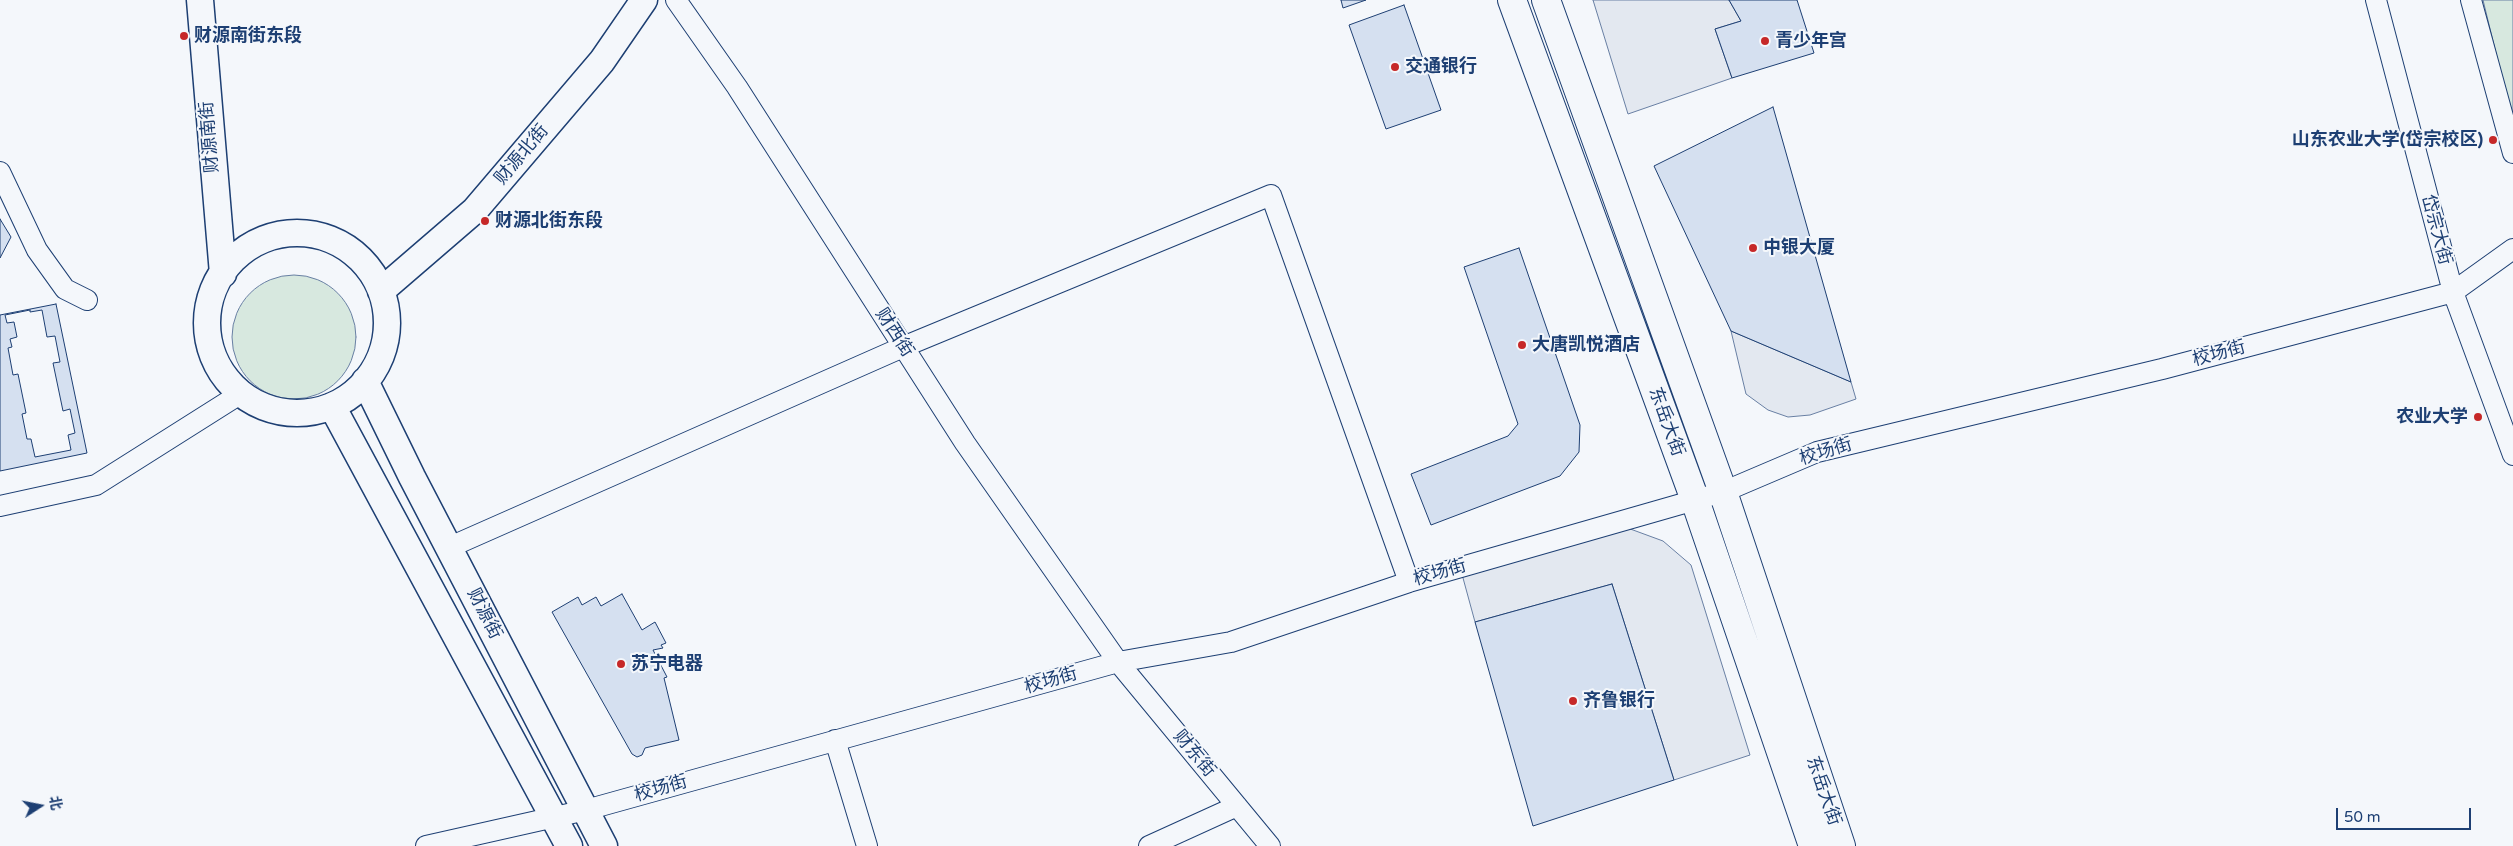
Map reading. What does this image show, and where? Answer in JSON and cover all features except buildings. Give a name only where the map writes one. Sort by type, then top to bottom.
[{"type":"highway","name":"东岳大街","points":[[1512,0],[1695,500],[1813,846]]},
{"type":"highway","name":"东岳大街","points":[[1546,0],[1723,492],[1841,846]]},
{"type":"main road","name":"财源南街","points":[[200,0],[223,274]]},
{"type":"main road","name":"财源北街","points":[[381,291],[475,210],[602,61],[644,0]]},
{"type":"main road","points":[[286,233],[316,235],[344,246],[367,266],[381,291],[387,320],[384,349],[371,376],[350,397],[324,410],[295,414],[266,408],[240,394],[221,372],[209,345],[207,314],[215,285],[232,260],[257,242],[286,233]]},
{"type":"main road","name":"财源街","points":[[365,381],[604,846]]},
{"type":"main road","name":"财源街","points":[[332,406],[569,846]]},
{"type":"street","name":"财西街","points":[[676,0],[737,87],[965,443],[1118,662]]},
{"type":"street","name":"岱宗大街","points":[[2376,0],[2453,292],[2513,455]]},
{"type":"street","points":[[2471,0],[2513,153]]},
{"type":"street","points":[[0,172],[37,250],[65,289],[87,300]]},
{"type":"street","points":[[450,547],[903,346],[1271,195],[1409,582]]},
{"type":"street","points":[[2453,292],[2513,249]]},
{"type":"street","name":"校场街","points":[[426,846],[586,810],[1118,662],[1231,642],[1409,582],[1723,492],[1817,452],[2162,369],[2453,292]]},
{"type":"street","points":[[0,506],[96,485],[240,394]]},
{"type":"street","name":"财东街","points":[[1118,662],[1270,846]]},
{"type":"street","points":[[835,740],[867,846]]},
{"type":"street","points":[[1149,846],[1237,806]]},
{"type":"shaded area","points":[[1593,0],[1729,0],[1741,21],[1715,29],[1732,78],[1628,114]]},
{"type":"shaded area","points":[[2483,0],[2513,0],[2513,123]]},
{"type":"shaded area","points":[[294,275],[318,280],[338,293],[351,313],[356,337],[351,361],[338,381],[318,394],[294,399],[270,394],[250,381],[237,361],[232,337],[237,313],[250,293],[270,280]]},
{"type":"shaded area","points":[[1731,331],[1851,382],[1856,399],[1810,415],[1788,417],[1768,410],[1746,394]]},
{"type":"shaded area","points":[[1614,523],[1663,541],[1691,565],[1750,755],[1674,780],[1612,584],[1475,622],[1460,567]]},
{"type":"place","name":"财源南街东段","points":[[184,36]]},
{"type":"place","name":"青少年宫","points":[[1765,41]]},
{"type":"place","name":"交通银行","points":[[1395,67]]},
{"type":"place","name":"山东农业大学(岱宗校区)","points":[[2493,140]]},
{"type":"place","name":"财源北街东段","points":[[485,221]]},
{"type":"place","name":"中银大厦","points":[[1753,248]]},
{"type":"place","name":"大唐凯悦酒店","points":[[1522,345]]},
{"type":"place","name":"农业大学","points":[[2478,417]]},
{"type":"place","name":"苏宁电器","points":[[621,664]]},
{"type":"place","name":"齐鲁银行","points":[[1573,701]]}]
